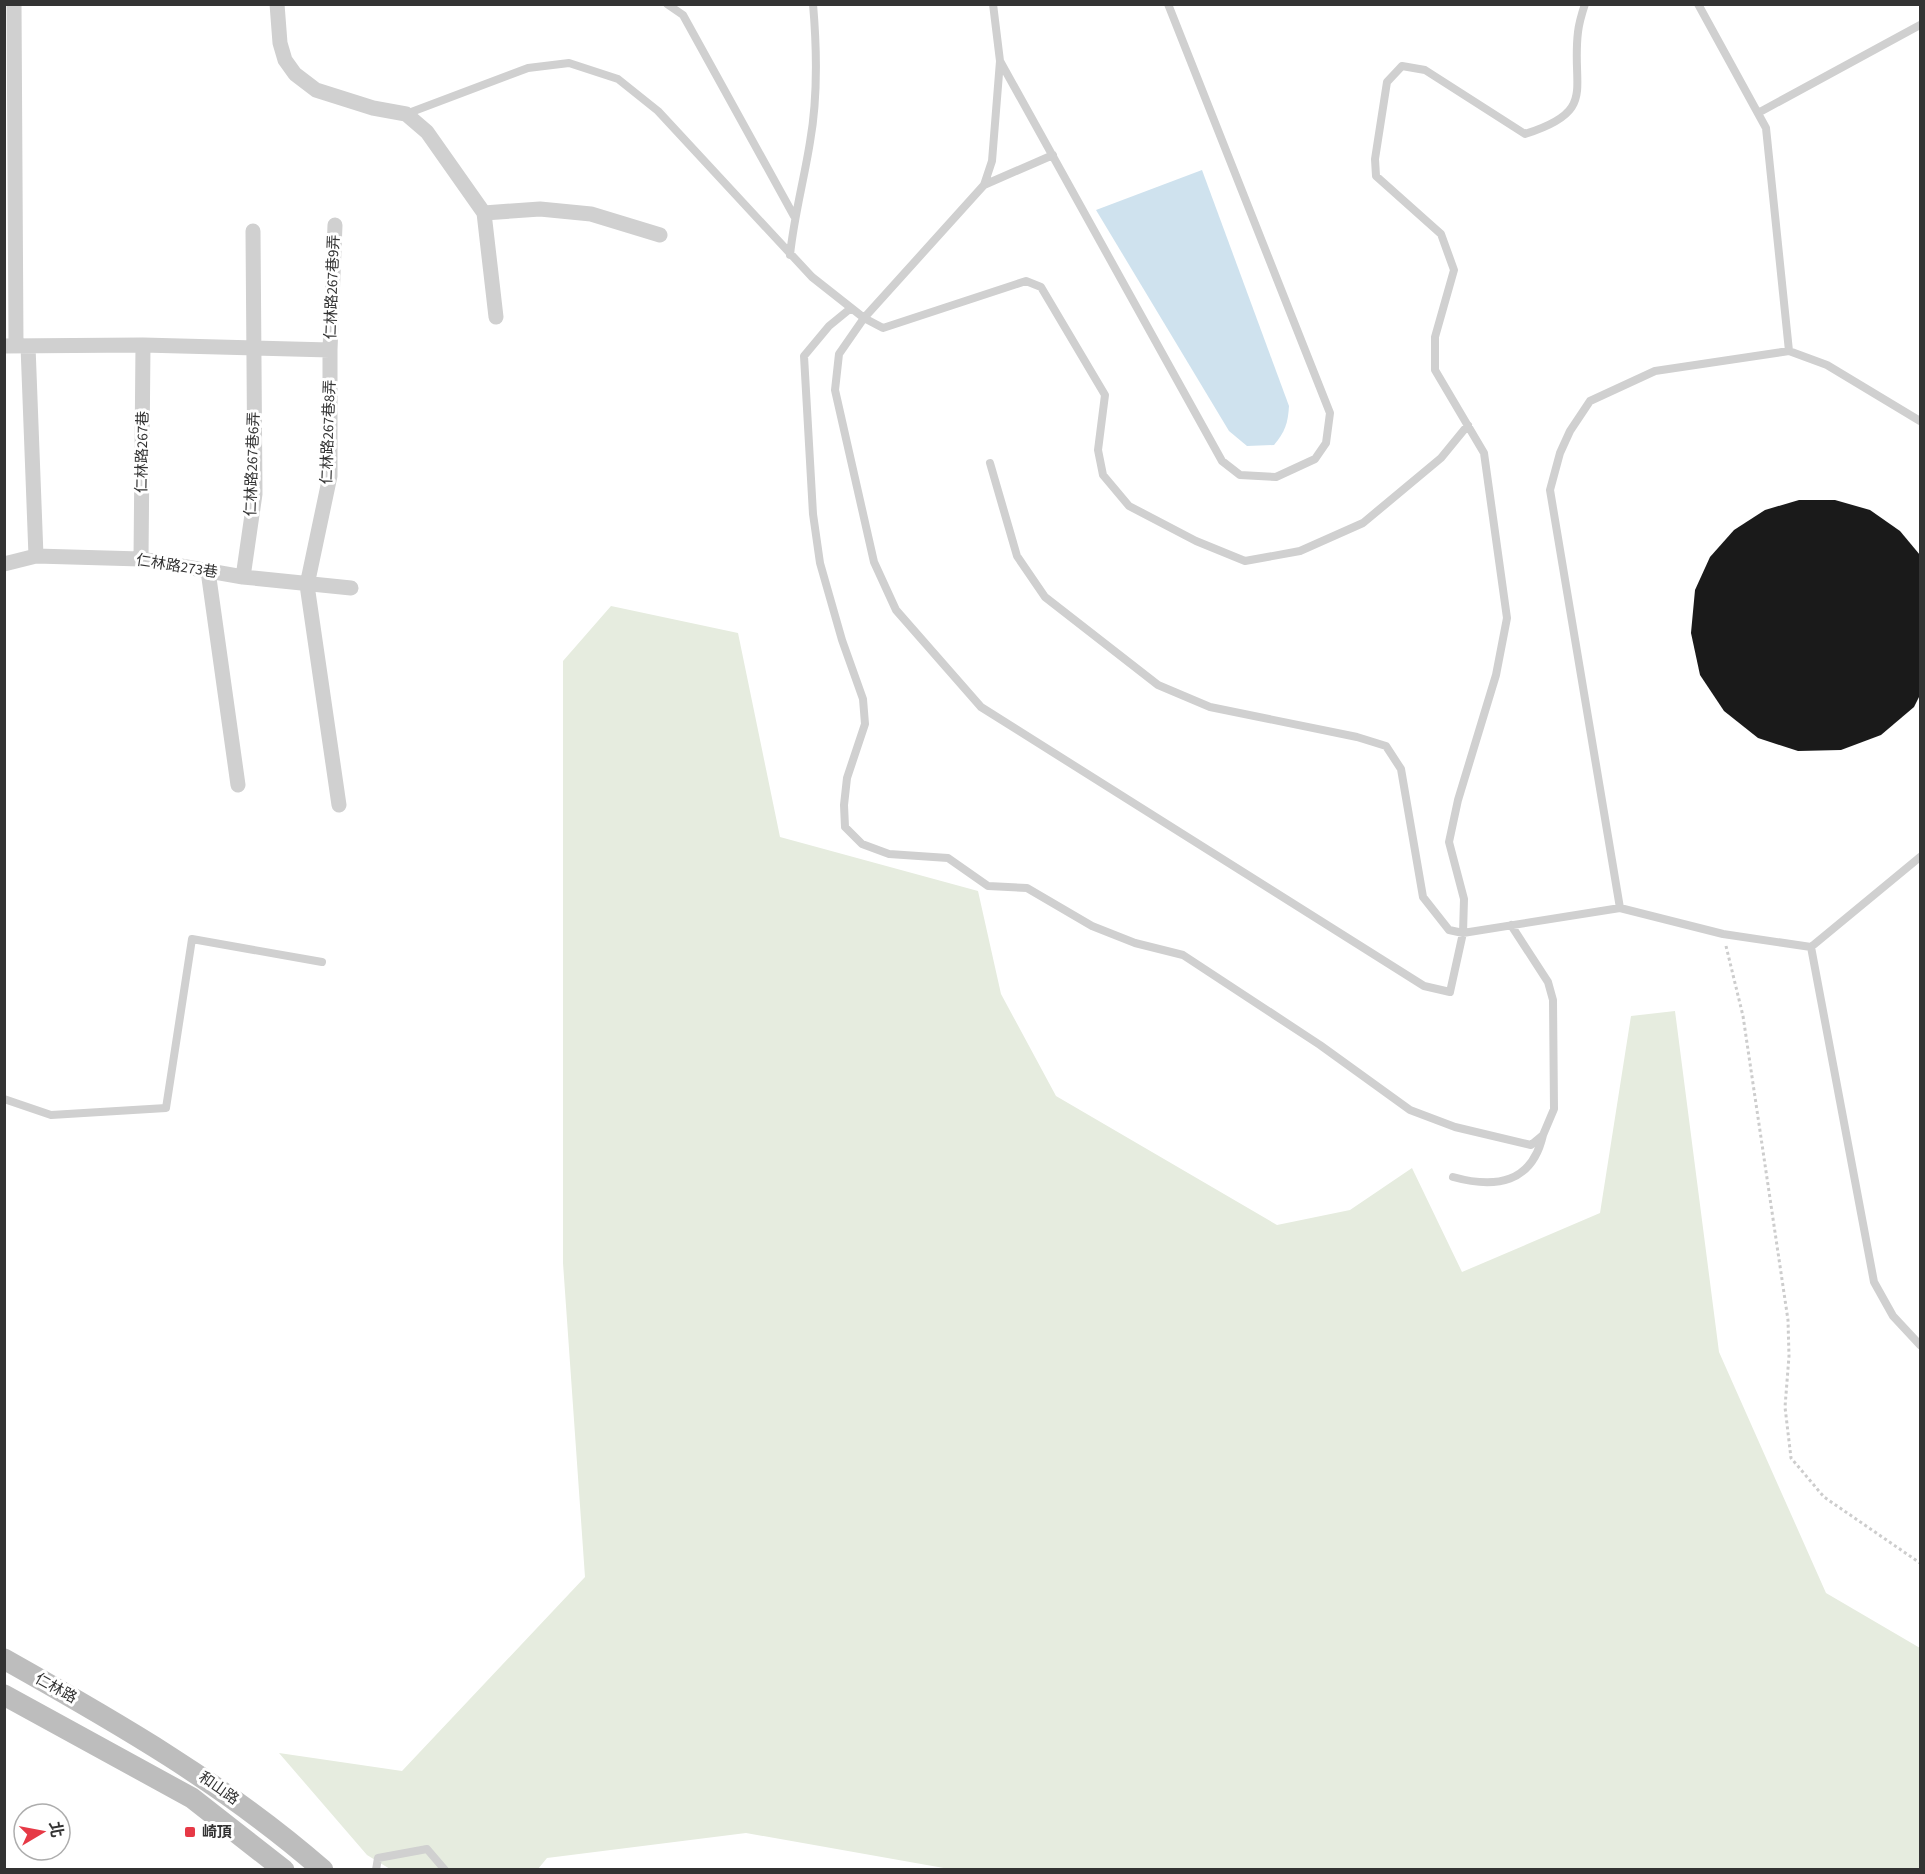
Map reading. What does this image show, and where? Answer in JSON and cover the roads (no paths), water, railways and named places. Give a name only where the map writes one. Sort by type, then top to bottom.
[{"type":"main road","name":"仁林路","points":[[4,1659],[108,1717]]},
{"type":"main road","name":"仁林路","points":[[4,1695],[95,1744]]},
{"type":"main road","name":"和山路","points":[[108,1717],[210,1780],[287,1838],[323,1869]]},
{"type":"main road","name":"和山路","points":[[95,1744],[192,1798],[284,1869]]},
{"type":"street","points":[[14,4],[10,171],[16,346],[36,556]]},
{"type":"street","points":[[277,4],[280,43],[285,60],[296,74],[316,90],[373,108],[406,114],[427,132],[484,213],[496,317]]},
{"type":"street","points":[[484,213],[540,209],[591,214],[660,235]]},
{"type":"street","name":"仁林路267巷9弄","points":[[330,350],[335,225]]},
{"type":"street","name":"仁林路267巷6弄","points":[[243,577],[255,494],[253,231]]},
{"type":"street","points":[[16,346],[143,345],[253,350],[330,350]]},
{"type":"street","name":"仁林路267巷","points":[[141,558],[143,345]]},
{"type":"street","name":"仁林路267巷8弄","points":[[307,585],[330,476],[330,350]]},
{"type":"street","name":"仁林路273巷","points":[[4,564],[36,556],[141,558],[243,577],[351,588]]},
{"type":"street","points":[[208,571],[238,785]]},
{"type":"street","points":[[307,585],[339,805]]},
{"type":"lane","points":[[667,4],[683,15],[794,216]]},
{"type":"lane","points":[[790,255],[794,216],[811,141],[817,65],[813,4]]},
{"type":"lane","points":[[993,4],[1000,61],[992,161],[984,185],[864,318],[838,354],[835,390],[874,562],[896,610],[981,707],[1424,986],[1450,992],[1463,933],[1464,899],[1449,842],[1458,800],[1496,675],[1508,618],[1484,453],[1435,370],[1435,338],[1454,270],[1442,234],[1376,176],[1375,159],[1387,82],[1402,66],[1425,70],[1525,134],[1549,126],[1571,110],[1579,85],[1578,33],[1585,4]]},
{"type":"lane","points":[[1000,61],[1222,461],[1240,474],[1276,477],[1314,459],[1326,444],[1330,414],[1168,4]]},
{"type":"lane","points":[[1698,4],[1766,129],[1789,351]]},
{"type":"lane","points":[[1758,113],[1920,25]]},
{"type":"lane","points":[[406,114],[528,68],[569,63],[618,79],[658,111],[812,277],[864,318],[883,328],[1026,281],[1041,286],[1105,395],[1098,450],[1103,475],[1130,506],[1196,541],[1245,561],[1300,551],[1363,523],[1441,458],[1468,425]]},
{"type":"lane","points":[[984,185],[1053,155]]},
{"type":"lane","points":[[851,308],[829,326],[804,356],[812,502],[820,563],[842,640],[863,699],[865,724],[847,778],[844,805],[845,827],[862,844],[889,854],[948,858],[988,886],[1027,888],[1092,926],[1135,944],[1183,955],[1320,1045],[1410,1110],[1455,1127],[1509,1141],[1531,1145],[1543,1135]]},
{"type":"lane","points":[[1620,908],[1550,490],[1560,453],[1570,431],[1590,401],[1655,371],[1789,351],[1827,365],[1920,421]]},
{"type":"lane","points":[[990,463],[1017,556],[1045,597],[1158,685],[1210,707],[1357,737],[1386,746],[1401,769],[1423,897],[1449,930],[1463,933],[1620,908],[1723,934],[1811,947],[1920,857]]},
{"type":"lane","points":[[1453,1177],[1474,1183],[1501,1182],[1521,1173],[1538,1156],[1543,1135],[1554,1109],[1553,1000],[1548,982],[1511,925]]},
{"type":"lane","points":[[4,1099],[51,1115],[166,1108],[192,939],[322,962]]},
{"type":"lane","points":[[1811,947],[1875,1282],[1893,1316],[1920,1345]]},
{"type":"lane","points":[[375,1869],[378,1857],[427,1849],[445,1869]]},
{"type":"water","points":[[1202,170],[1289,406],[1285,427],[1274,445],[1247,446],[1229,431],[1096,210]]},
{"type":"place","name":"崎頂","points":[[190,1832]]}]
